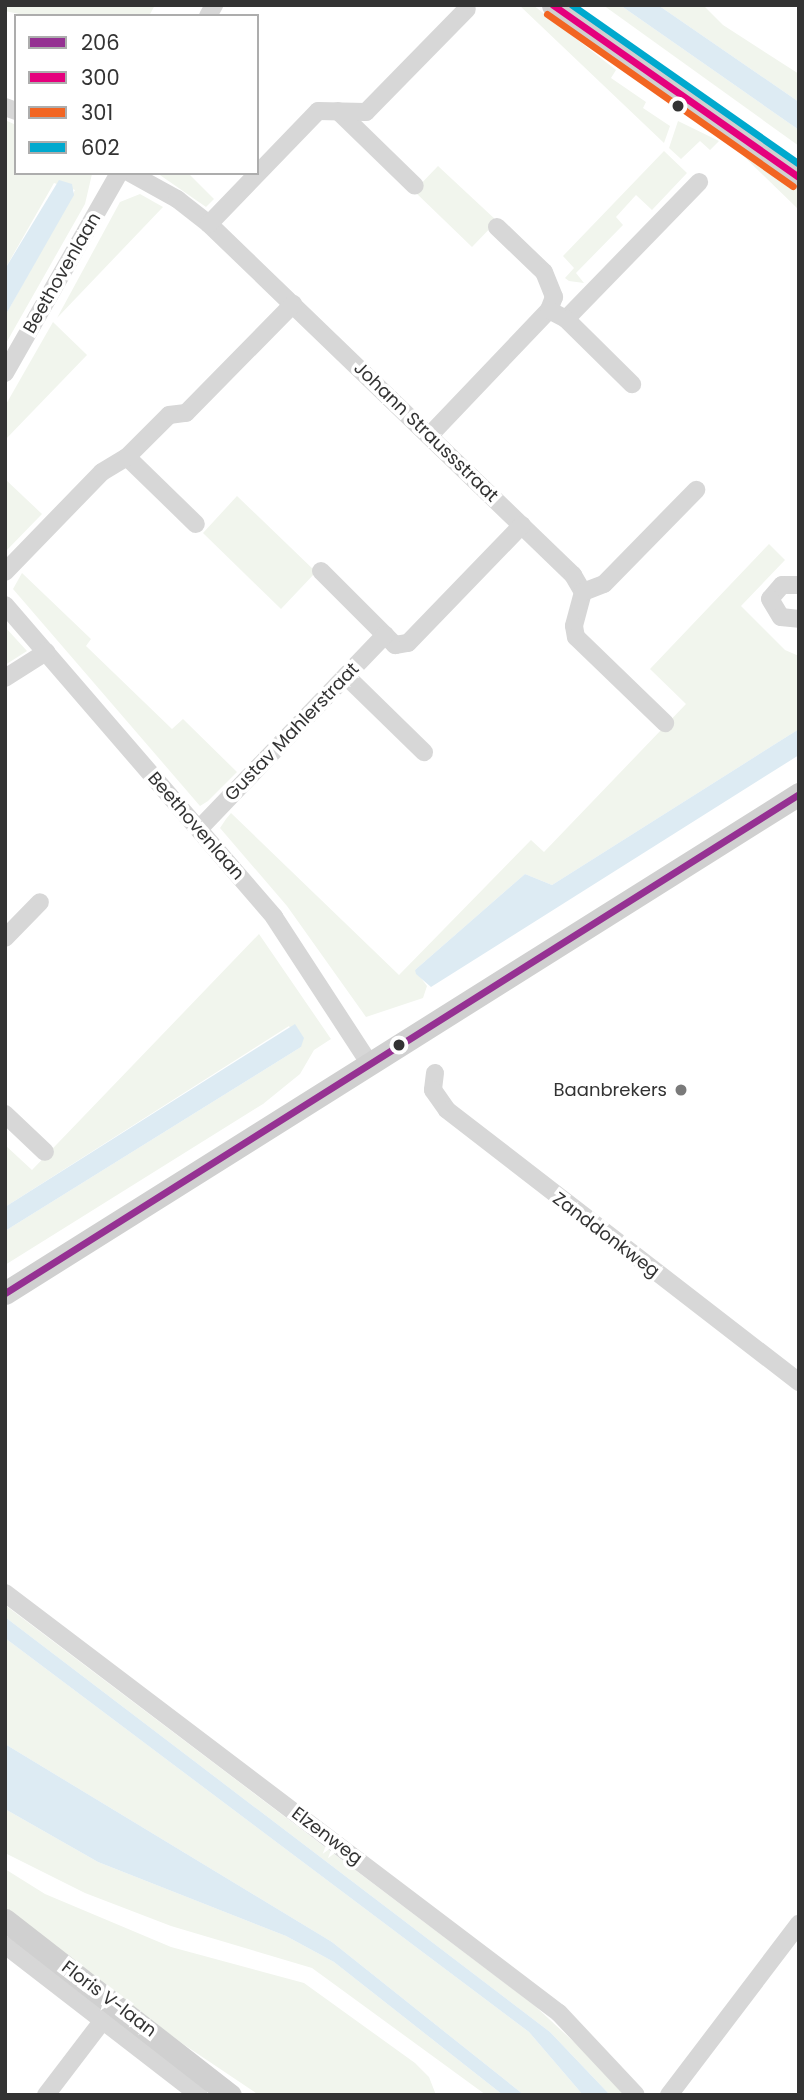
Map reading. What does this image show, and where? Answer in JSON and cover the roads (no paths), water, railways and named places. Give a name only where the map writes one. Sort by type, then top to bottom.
[{"type":"main road","points":[[553,5],[799,177]]},
{"type":"main road","points":[[5,1293],[368,1061],[799,794]]},
{"type":"main road","name":"Floris V-laan","points":[[5,1920],[206,2086],[230,2095]]},
{"type":"main road","name":"Floris V-laan","points":[[206,2086],[242,2095]]},
{"type":"street","points":[[259,172],[318,111],[366,112],[467,9]]},
{"type":"street","points":[[338,111],[415,186]]},
{"type":"street","name":"Beethovenlaan","points":[[5,373],[118,175]]},
{"type":"street","name":"Johann Straussstraat","points":[[134,175],[177,199],[209,224],[573,575],[583,592]]},
{"type":"street","points":[[209,224],[256,175]]},
{"type":"street","points":[[566,319],[699,181]]},
{"type":"street","points":[[429,436],[549,310],[554,297],[544,272],[497,227]]},
{"type":"street","points":[[5,572],[102,472],[127,457],[169,415],[186,413],[293,304]]},
{"type":"street","points":[[549,310],[566,319],[632,384]]},
{"type":"street","points":[[127,457],[196,524]]},
{"type":"street","points":[[665,723],[576,637],[574,626],[583,592],[604,584],[696,490]]},
{"type":"street","name":"Gustav Mahlerstraat","points":[[199,829],[346,676],[390,640],[408,643],[522,525]]},
{"type":"street","points":[[321,571],[390,640]]},
{"type":"street","points":[[799,585],[782,585],[770,599],[781,617],[799,620]]},
{"type":"street","name":"Beethovenlaan","points":[[5,606],[199,829],[300,953],[368,1061]]},
{"type":"street","points":[[5,678],[46,652]]},
{"type":"street","points":[[346,676],[424,752]]},
{"type":"street","points":[[5,937],[40,902]]},
{"type":"street","name":"Zanddonkweg","points":[[435,1073],[433,1090],[447,1110],[799,1382]]},
{"type":"street","points":[[5,1114],[45,1153]]},
{"type":"street","name":"Elzenweg","points":[[5,1592],[559,2013],[636,2095]]},
{"type":"street","points":[[669,2095],[799,1924]]},
{"type":"street","name":"Floris V-laan","points":[[5,1945],[104,2019],[206,2086]]},
{"type":"street","points":[[46,2095],[104,2019]]},
{"type":"place","name":"Baanbrekers","points":[[681,1090]]}]
